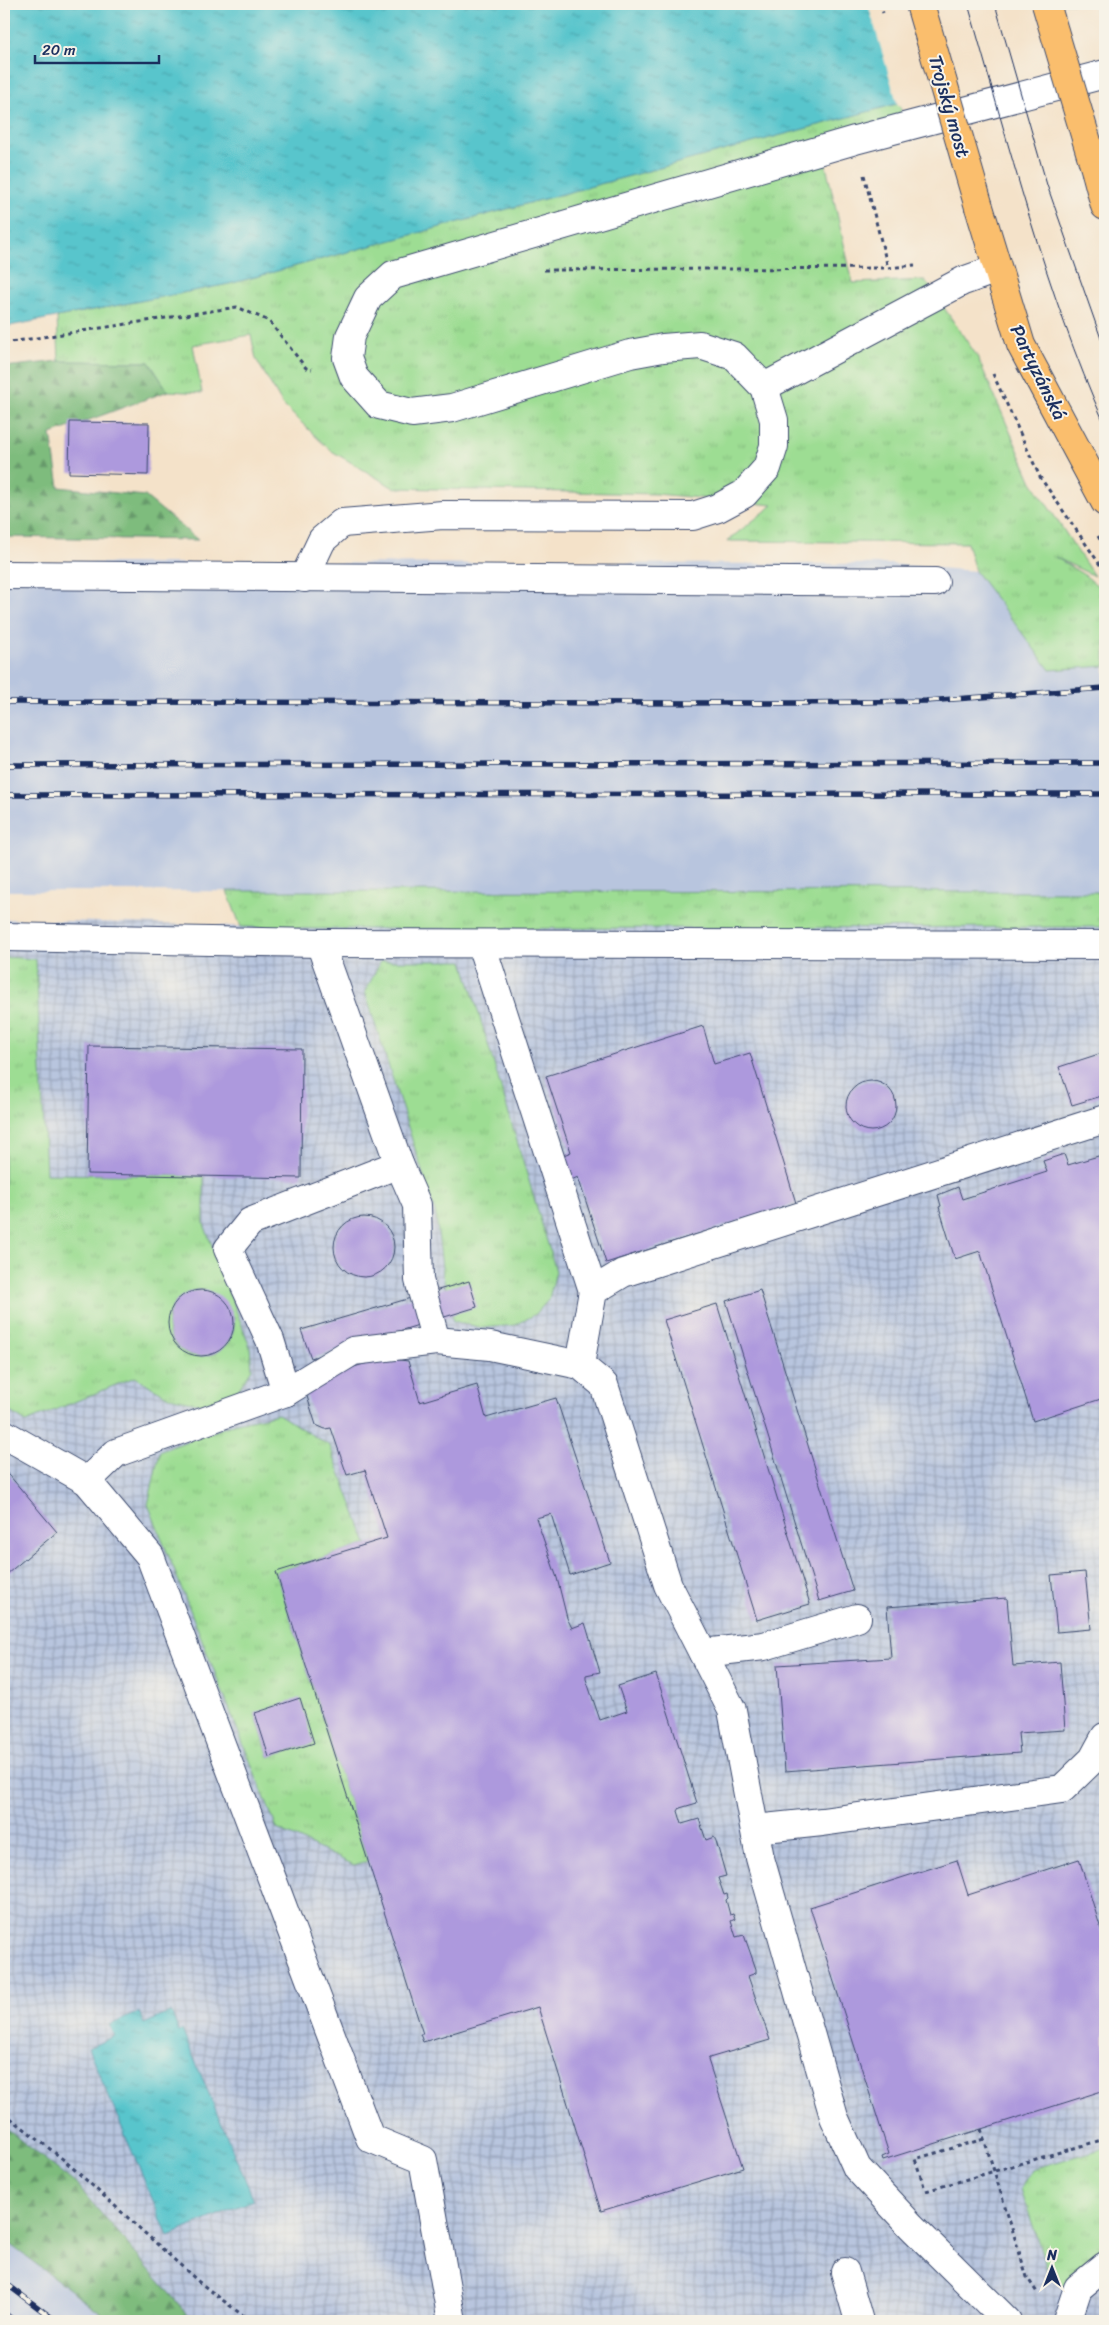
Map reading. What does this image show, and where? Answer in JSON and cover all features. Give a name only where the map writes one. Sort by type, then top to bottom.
[{"type":"main road","name":"Trojský most","points":[[920,4],[980,207]]},
{"type":"main road","points":[[1046,4],[1101,187]]},
{"type":"main road","name":"Partyzánská","points":[[980,207],[1021,346],[1105,502]]},
{"type":"lane","points":[[304,578],[322,540],[342,523],[443,515],[693,516],[718,508],[744,494],[767,468],[774,446],[774,420],[764,387],[734,356],[700,345],[663,348],[630,354],[452,408],[412,413],[379,405],[354,377],[348,358],[350,336],[368,298],[393,275],[855,140],[1105,74]]},
{"type":"lane","points":[[764,387],[963,281],[997,269]]},
{"type":"lane","points":[[4,576],[935,582]]},
{"type":"lane","points":[[4,937],[320,943],[1105,945]]},
{"type":"lane","points":[[320,943],[399,1164],[417,1205],[419,1280],[436,1341]]},
{"type":"lane","points":[[481,944],[594,1291],[580,1365]]},
{"type":"lane","points":[[594,1291],[623,1273],[1105,1119]]},
{"type":"lane","points":[[286,1392],[270,1340],[228,1249],[250,1222],[399,1164]]},
{"type":"lane","points":[[87,1481],[116,1452],[286,1392],[353,1351],[436,1341],[490,1346],[580,1365],[604,1384],[668,1585],[732,1710],[760,1858],[834,2117],[857,2168],[911,2226],[1007,2321]]},
{"type":"lane","points":[[4,1434],[87,1481],[150,1556],[370,2138],[423,2160],[452,2321]]},
{"type":"lane","points":[[702,1653],[764,1646],[857,1618]]},
{"type":"lane","points":[[755,1829],[822,1822],[1062,1789],[1093,1759],[1105,1737]]},
{"type":"lane","points":[[1067,2321],[1078,2288],[1105,2266]]},
{"type":"lane","points":[[845,2272],[859,2321]]},
{"type":"path","points":[[855,140],[888,268]]},
{"type":"path","points":[[540,270],[888,268],[923,264]]},
{"type":"path","points":[[4,343],[237,307],[269,321],[306,368],[354,377]]},
{"type":"path","points":[[1018,428],[1040,477],[1105,572]]},
{"type":"path","points":[[4,2113],[64,2160],[199,2282],[250,2321]]},
{"type":"path","points":[[981,2129],[1027,2277],[1043,2299]]},
{"type":"path","points":[[911,2226],[932,2207],[915,2159],[984,2139]]},
{"type":"path","points":[[926,2191],[1105,2139]]},
{"type":"shaded area","points":[[4,563],[891,564],[975,571],[1050,670],[1105,666],[1105,892],[4,891]]},
{"type":"shaded area","points":[[4,919],[316,929],[1105,927],[1105,2321],[193,2321],[76,2184],[4,2127]]},
{"type":"shaded area","points":[[4,2240],[49,2273],[112,2321],[4,2321]]},
{"type":"green space","points":[[900,103],[902,119],[821,144],[853,283],[925,280],[977,356],[1032,482],[1094,576],[1055,557],[1086,576],[1105,592],[1105,666],[1050,670],[975,571],[967,543],[727,541],[773,505],[657,494],[394,488],[330,450],[283,405],[256,359],[251,335],[193,345],[202,393],[168,391],[149,362],[59,361],[57,317],[229,284]]},
{"type":"green space","points":[[59,361],[149,362],[168,391],[51,434],[59,487],[145,496],[198,540],[4,537],[4,367]]},
{"type":"green space","points":[[227,891],[1105,892],[1105,927],[316,929],[241,927]]},
{"type":"green space","points":[[4,957],[36,959],[46,1174],[204,1176],[204,1224],[250,1347],[252,1369],[236,1393],[201,1404],[169,1397],[135,1377],[26,1422],[4,1408]],"holes":[[[196,1290],[214,1294],[228,1305],[234,1320],[233,1329],[230,1339],[224,1347],[209,1355],[194,1356],[182,1351],[173,1342],[169,1331],[168,1319],[172,1307],[182,1297]]]},
{"type":"green space","points":[[381,961],[463,961],[556,1271],[549,1299],[536,1314],[516,1325],[483,1328],[453,1321],[443,1276],[436,1215],[365,992]]},
{"type":"green space","points":[[278,1414],[330,1446],[367,1544],[276,1572],[368,1861],[354,1865],[277,1829],[148,1504],[160,1451],[237,1423]],"holes":[[[255,1713],[314,1743],[269,1757]]]},
{"type":"green space","points":[[4,2127],[76,2184],[193,2321],[112,2321],[4,2240]]},
{"type":"green space","points":[[1105,2148],[1105,2248],[1063,2286],[1049,2275],[1021,2189],[1032,2169]]},
{"type":"water","points":[[4,4],[1105,4],[1105,37],[900,103],[229,284],[4,327]]},
{"type":"water","points":[[139,2012],[144,2024],[171,2012],[179,2031],[182,2030],[254,2200],[168,2236],[88,2048],[115,2036],[110,2025]]},
{"type":"pier","points":[[868,4],[1094,4],[1105,40],[898,106]]},
{"type":"building","points":[[70,422],[149,423],[148,475],[69,473]]},
{"type":"building","points":[[703,1026],[714,1064],[750,1053],[796,1203],[606,1263],[578,1177],[569,1181],[561,1156],[571,1152],[546,1076]]},
{"type":"building","points":[[89,1046],[302,1049],[301,1178],[87,1174]]},
{"type":"building","points":[[1105,1052],[1105,1095],[1072,1105],[1059,1067]]},
{"type":"building","points":[[871,1081],[880,1083],[891,1092],[896,1106],[894,1115],[885,1126],[871,1131],[862,1129],[851,1120],[846,1106],[848,1097],[857,1086]]},
{"type":"building","points":[[1064,1154],[1068,1165],[1105,1154],[1105,1401],[1104,1398],[1033,1421],[980,1251],[955,1259],[939,1207],[941,1206],[938,1195],[958,1187],[962,1199],[1047,1172],[1043,1161]]},
{"type":"building","points":[[358,1217],[370,1217],[381,1222],[389,1230],[394,1241],[392,1259],[381,1272],[370,1277],[358,1277],[347,1272],[339,1264],[334,1253],[334,1241],[339,1230],[347,1222]]},
{"type":"building","points":[[469,1281],[477,1307],[311,1358],[301,1330]]},
{"type":"building","points":[[201,1290],[214,1292],[224,1300],[232,1310],[234,1323],[232,1336],[224,1346],[214,1354],[201,1356],[188,1354],[178,1346],[170,1336],[168,1323],[170,1310],[178,1300],[188,1292]]},
{"type":"building","points":[[760,1290],[853,1591],[819,1601],[726,1301]]},
{"type":"building","points":[[717,1304],[810,1604],[757,1620],[664,1320]]},
{"type":"building","points":[[383,1358],[408,1361],[420,1402],[477,1385],[486,1418],[556,1398],[610,1562],[570,1575],[551,1514],[536,1518],[557,1578],[567,1618],[572,1628],[585,1623],[586,1626],[600,1672],[586,1675],[586,1679],[600,1720],[627,1711],[618,1686],[656,1674],[697,1803],[680,1808],[678,1811],[682,1824],[699,1819],[706,1840],[714,1837],[726,1876],[718,1878],[724,1895],[727,1894],[728,1898],[726,1900],[730,1915],[733,1914],[735,1919],[731,1921],[736,1937],[744,1935],[756,1969],[756,1973],[748,1976],[770,2040],[709,2058],[708,2060],[743,2168],[601,2211],[538,2007],[423,2042],[420,2034],[423,2034],[276,1572],[387,1538],[365,1470],[347,1475],[331,1428],[325,1429],[316,1425],[305,1390],[309,1381]]},
{"type":"building","points":[[4,1469],[57,1532],[7,1574],[4,1570]]},
{"type":"building","points":[[1085,1572],[1091,1629],[1057,1632],[1051,1575]]},
{"type":"building","points":[[1007,1598],[1013,1666],[1060,1662],[1065,1730],[1018,1733],[1020,1753],[785,1771],[777,1665],[891,1658],[887,1607]]},
{"type":"building","points":[[300,1698],[314,1743],[269,1757],[255,1713]]},
{"type":"building","points":[[1079,1859],[1105,1942],[1105,2090],[883,2160],[882,2157],[889,2154],[810,1907],[957,1860],[968,1895]]},
{"type":"tram line","points":[[968,4],[1046,270],[1064,322],[1105,425]]},
{"type":"tram line","points":[[995,4],[1047,185],[1105,350]]},
{"type":"railway","points":[[4,702],[798,703],[926,701],[1105,688]]},
{"type":"railway","points":[[4,765],[1105,763]]},
{"type":"railway","points":[[4,795],[1105,794]]},
{"type":"railway","points":[[4,2282],[56,2321]]},
{"type":"railway","points":[[4,2313],[14,2321]]}]
